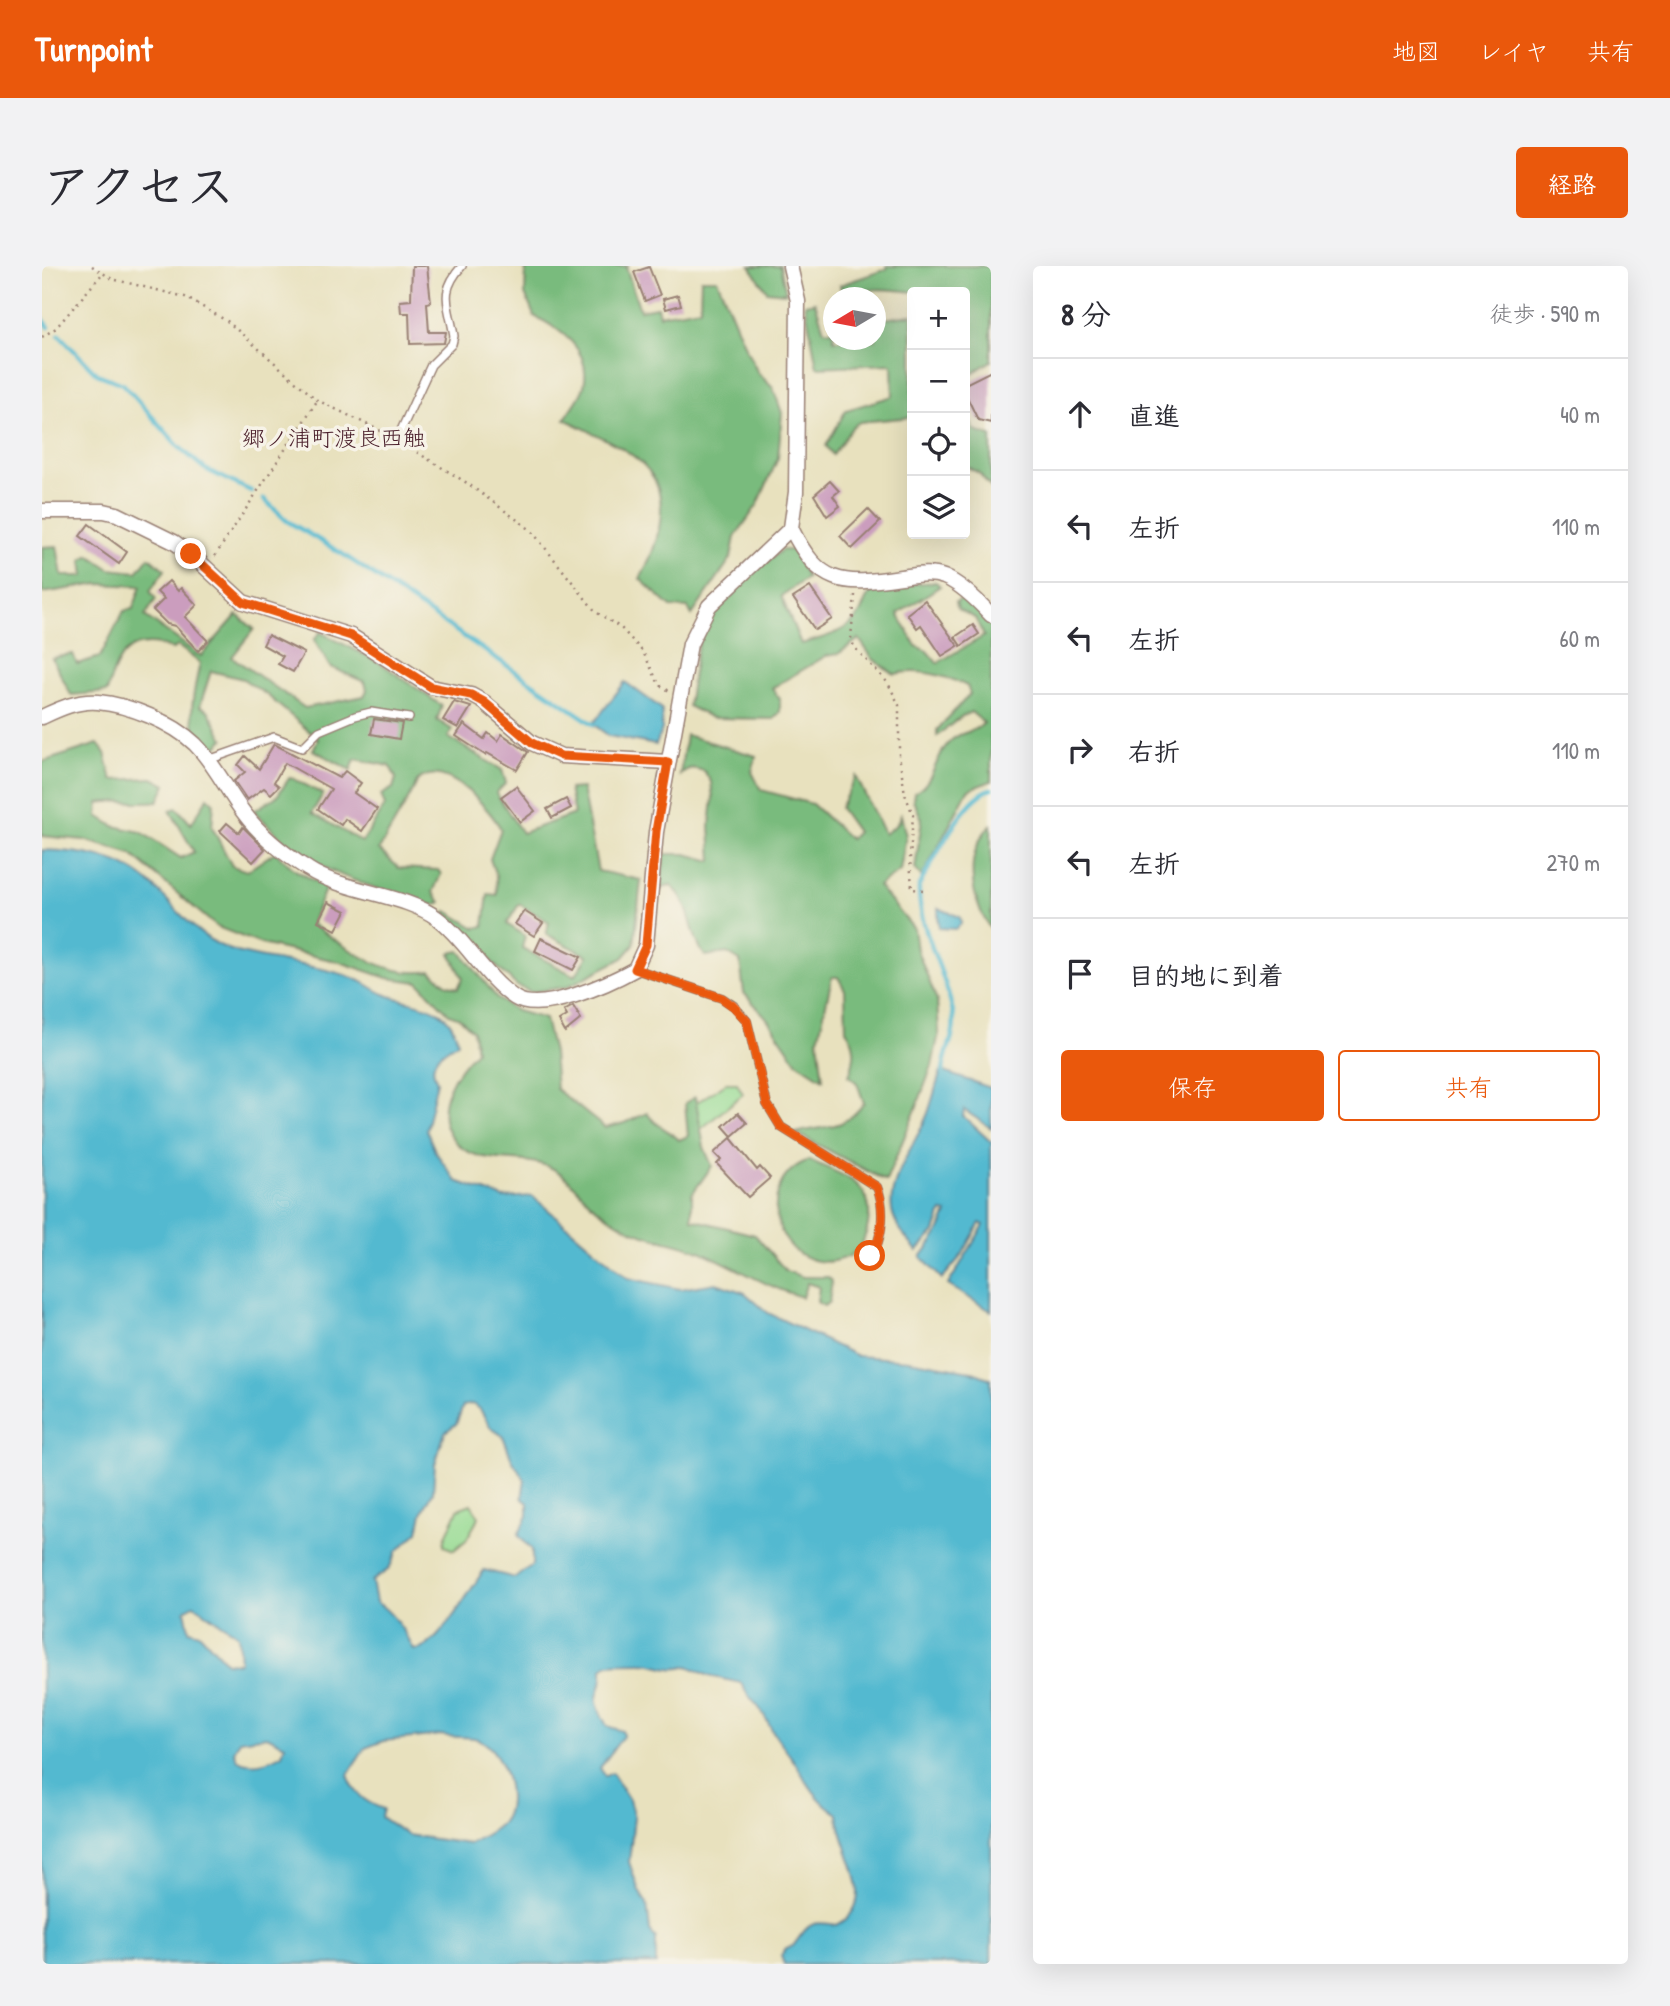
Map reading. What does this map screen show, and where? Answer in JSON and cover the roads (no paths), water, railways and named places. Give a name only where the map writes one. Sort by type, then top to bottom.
[{"type":"street","points":[[790,266],[798,301],[796,492],[791,528],[804,555],[818,570],[857,582],[929,574],[943,577],[954,582],[991,615]]},
{"type":"street","points":[[42,511],[104,511],[117,514],[174,542],[207,567],[243,602],[351,636],[431,687],[471,695],[484,702],[532,743],[548,751],[561,756],[668,762]]},
{"type":"street","points":[[42,717],[70,705],[97,701],[152,718],[194,744],[260,832],[311,872],[386,899],[411,904],[436,917],[515,998],[528,1004],[581,993],[635,969],[646,945],[656,831],[690,644],[705,612],[726,588],[791,528]]},
{"type":"lane","points":[[397,439],[431,365],[452,344],[454,337],[447,289],[449,280],[461,266]]},
{"type":"lane","points":[[207,760],[274,737],[302,748],[319,731],[371,712],[409,718]]},
{"type":"lane","points":[[635,969],[722,998],[747,1021],[767,1104],[781,1127],[877,1187],[882,1198],[878,1248],[870,1256]]},
{"type":"water","points":[[625,682],[662,709],[662,729],[656,745],[609,736],[593,724]]},
{"type":"water","points":[[42,850],[100,857],[127,867],[151,884],[200,933],[223,947],[342,974],[384,994],[439,1012],[454,1029],[458,1042],[441,1053],[434,1063],[437,1081],[426,1130],[435,1151],[456,1181],[504,1198],[532,1196],[628,1278],[680,1289],[716,1283],[745,1293],[768,1313],[857,1356],[909,1360],[970,1371],[991,1379],[991,1964],[784,1964],[781,1956],[786,1948],[793,1946],[806,1929],[820,1923],[837,1925],[850,1915],[857,1903],[855,1874],[838,1814],[812,1790],[741,1683],[709,1676],[688,1666],[670,1668],[642,1663],[608,1664],[602,1669],[598,1705],[607,1726],[622,1731],[623,1736],[600,1768],[605,1776],[612,1773],[629,1800],[634,1817],[629,1862],[639,1891],[647,1904],[650,1931],[656,1939],[656,1964],[42,1964]],"holes":[[[472,1404],[480,1409],[491,1428],[503,1436],[512,1460],[525,1480],[522,1498],[528,1503],[528,1516],[518,1535],[532,1550],[532,1565],[515,1578],[484,1570],[442,1630],[423,1648],[414,1650],[393,1617],[376,1602],[372,1581],[389,1569],[397,1551],[418,1532],[422,1513],[433,1492],[435,1464],[445,1432],[456,1424],[463,1406]],[[194,1605],[238,1635],[240,1663],[226,1662],[199,1633],[189,1630],[185,1610]],[[441,1735],[474,1738],[484,1742],[499,1761],[508,1787],[507,1812],[502,1822],[469,1844],[407,1835],[381,1817],[383,1809],[361,1797],[348,1775],[365,1748],[383,1741]],[[267,1736],[285,1745],[282,1754],[277,1757],[260,1763],[248,1763],[237,1759],[234,1751],[240,1740]]]},
{"type":"water","points":[[938,908],[960,917],[961,924],[955,929],[939,928]]},
{"type":"water","points":[[941,1071],[991,1088],[991,1128],[964,1110],[963,1116],[991,1142],[991,1311],[948,1285],[984,1225],[980,1223],[962,1255],[942,1279],[921,1257],[938,1234],[947,1213],[942,1212],[935,1232],[917,1251],[905,1237],[892,1210],[894,1186],[928,1113]]},
{"type":"waterway","points":[[42,318],[49,327]]},
{"type":"waterway","points":[[59,335],[97,374],[123,384],[179,447],[205,469],[251,491]]},
{"type":"waterway","points":[[264,499],[287,521],[341,553],[593,724]]},
{"type":"waterway","points":[[943,1072],[952,1037],[953,1013],[922,918],[919,885],[960,817],[970,804],[991,789]]},
{"type":"district","name":"郷ノ浦町渡良西触","points":[[334,437]]}]
